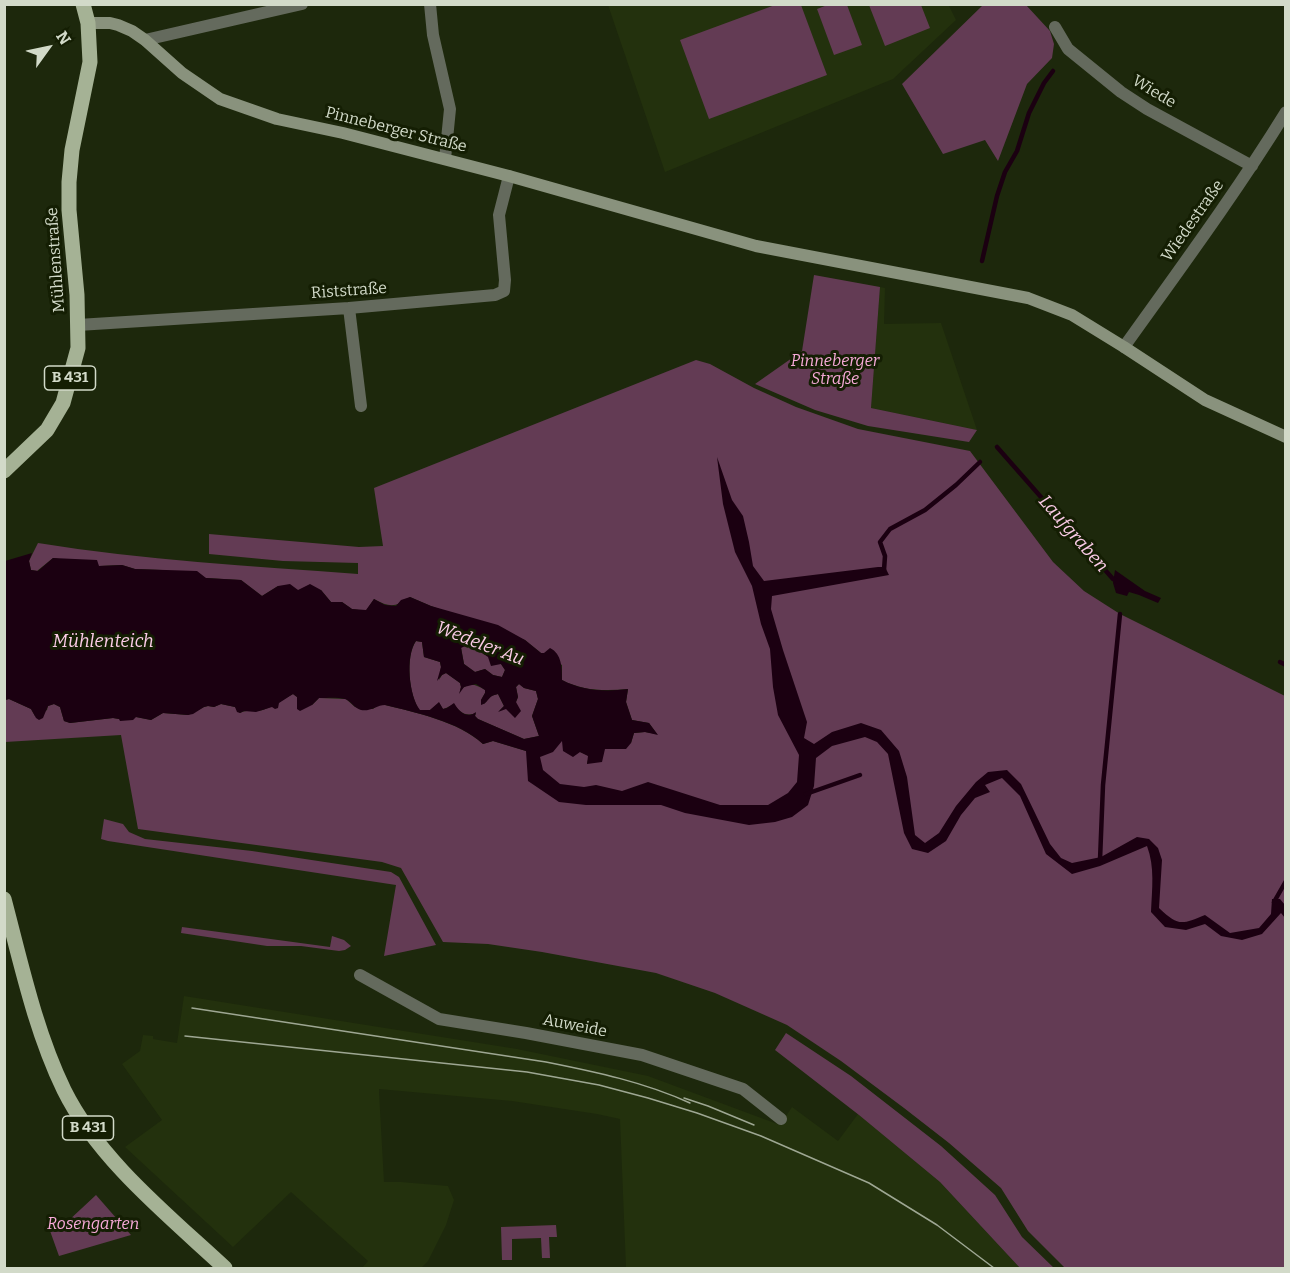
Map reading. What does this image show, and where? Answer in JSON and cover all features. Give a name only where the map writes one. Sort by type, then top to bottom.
[{"type":"main road","name":"B 431","points":[[83,4],[88,23]]},
{"type":"main road","name":"Pinneberger Straße","points":[[88,23],[111,23],[132,31],[182,73],[220,99],[277,119],[445,159],[756,246],[1028,298],[1072,315],[1205,400],[1286,437]]},
{"type":"main road","name":"Mühlenstraße","points":[[4,471],[47,430],[63,403],[78,348],[77,295],[69,210],[69,182],[72,150],[90,62],[88,23]]},
{"type":"main road","name":"B 431","points":[[4,899],[38,1026],[65,1092],[101,1147],[126,1175],[224,1268]]},
{"type":"street","points":[[145,40],[302,4]]},
{"type":"street","points":[[430,4],[433,35],[450,109],[445,159]]},
{"type":"street","name":"Wiede","points":[[1055,27],[1068,49],[1121,92],[1147,109],[1251,166]]},
{"type":"street","name":"Wiedestraße","points":[[1124,347],[1208,231],[1286,112]]},
{"type":"street","name":"Riststraße","points":[[78,325],[350,308],[495,295],[504,291],[499,215],[509,176]]},
{"type":"street","points":[[350,308],[361,406]]},
{"type":"street","name":"Auweide","points":[[360,975],[439,1019],[642,1055],[743,1089],[781,1119]]},
{"type":"shaded area","points":[[948,4],[956,20],[893,79],[665,172],[608,5]]},
{"type":"shaded area","points":[[880,287],[885,288],[884,324],[941,323],[977,430],[871,408]]},
{"type":"shaded area","points":[[184,996],[517,1049],[648,1076],[780,1125],[792,1107],[838,1141],[858,1114],[940,1182],[1020,1268],[626,1268],[620,1119],[512,1101],[379,1089],[384,1182],[448,1186],[454,1200],[446,1225],[428,1261],[421,1268],[362,1268],[368,1261],[291,1192],[233,1247],[125,1147],[162,1120],[122,1064],[140,1051],[143,1035],[177,1043]]},
{"type":"green space","points":[[830,4],[847,5],[862,45],[834,55],[817,9]]},
{"type":"green space","points":[[775,5],[801,5],[827,75],[709,119],[680,40]]},
{"type":"green space","points":[[869,5],[921,5],[930,28],[885,46]]},
{"type":"green space","points":[[983,5],[1026,5],[1050,31],[1054,44],[1052,58],[1027,84],[998,161],[985,140],[943,154],[902,84]]},
{"type":"green space","name":"Pinneberger Straße","points":[[814,275],[880,287],[871,408],[977,430],[969,442],[868,426],[815,410],[755,384],[802,351]]},
{"type":"green space","points":[[696,360],[710,364],[796,407],[858,429],[970,451],[1053,562],[1084,591],[1120,614],[1285,696],[1285,1268],[1065,1268],[1028,1231],[1001,1188],[904,1108],[841,1061],[787,1025],[715,993],[656,973],[488,944],[443,942],[401,868],[382,862],[138,829],[121,735],[5,742],[5,700],[9,699],[31,709],[35,716],[54,704],[60,707],[64,721],[70,723],[136,717],[151,720],[163,713],[188,715],[204,707],[221,704],[235,707],[240,713],[260,711],[293,694],[297,697],[297,704],[312,705],[319,698],[346,699],[355,707],[373,709],[378,705],[385,705],[410,711],[461,729],[483,744],[493,741],[526,751],[562,740],[589,756],[587,764],[604,749],[631,743],[634,733],[657,734],[649,723],[632,720],[626,702],[628,689],[594,689],[570,684],[562,680],[562,665],[541,653],[525,640],[410,597],[393,605],[374,599],[366,611],[352,609],[342,602],[331,602],[321,590],[298,590],[278,586],[262,596],[241,580],[206,578],[162,570],[135,569],[122,565],[99,566],[53,558],[37,571],[31,570],[29,561],[38,543],[158,558],[358,574],[358,563],[283,561],[209,554],[209,534],[359,547],[383,546],[374,488]]},
{"type":"green space","points":[[416,641],[422,642],[424,657],[440,662],[439,680],[446,673],[460,683],[460,691],[469,685],[485,690],[481,700],[484,704],[491,696],[498,694],[504,706],[499,711],[516,702],[518,697],[516,687],[519,684],[536,691],[538,699],[532,716],[539,736],[524,739],[478,719],[475,716],[476,713],[463,713],[454,704],[443,709],[439,703],[430,710],[420,711],[413,696],[410,676],[410,657]]},
{"type":"green space","points":[[469,644],[501,664],[505,670],[502,677],[493,675],[485,669],[475,672],[464,664],[461,647]]},
{"type":"green space","points":[[104,819],[123,824],[129,832],[145,839],[252,851],[391,872],[399,877],[436,945],[384,956],[396,885],[108,841],[101,839]]},
{"type":"green space","points":[[182,927],[330,947],[332,936],[344,940],[351,946],[339,951],[301,946],[267,946],[181,933]]},
{"type":"green space","points":[[786,1033],[851,1076],[941,1146],[995,1195],[1022,1237],[1054,1268],[1020,1268],[940,1182],[775,1050]]},
{"type":"green space","name":"Rosengarten","points":[[96,1195],[131,1235],[59,1256],[49,1228],[67,1222]]},
{"type":"green space","points":[[556,1225],[557,1237],[549,1237],[550,1258],[542,1258],[541,1238],[512,1239],[512,1260],[502,1260],[501,1227]]},
{"type":"water","name":"Mühlenteich","points":[[717,457],[732,500],[743,516],[753,566],[764,581],[885,567],[889,575],[772,596],[771,609],[807,722],[804,738],[814,744],[832,732],[861,723],[881,730],[899,751],[907,777],[915,835],[925,843],[939,833],[956,806],[976,782],[988,772],[1007,770],[1021,784],[1050,844],[1061,858],[1072,863],[1101,857],[1137,837],[1149,839],[1158,848],[1162,860],[1159,908],[1176,921],[1190,921],[1205,915],[1230,933],[1259,928],[1271,914],[1272,899],[1280,899],[1285,905],[1285,918],[1281,913],[1262,934],[1242,940],[1221,936],[1205,924],[1186,930],[1165,927],[1151,912],[1152,870],[1147,846],[1100,866],[1072,874],[1046,854],[1020,796],[1002,778],[985,785],[990,792],[975,798],[961,815],[946,841],[928,853],[912,849],[904,833],[888,754],[877,742],[865,737],[832,746],[816,758],[814,786],[808,805],[792,817],[775,822],[749,825],[685,813],[661,805],[586,805],[559,802],[528,781],[526,751],[493,741],[483,744],[462,729],[385,705],[364,710],[345,699],[319,698],[312,705],[300,711],[297,709],[297,697],[293,694],[279,703],[278,708],[272,707],[256,712],[240,713],[235,707],[221,704],[204,707],[188,715],[163,713],[151,720],[136,717],[133,720],[120,721],[113,718],[70,723],[64,721],[60,707],[54,704],[48,706],[43,718],[39,720],[31,709],[9,699],[5,700],[5,561],[32,553],[29,561],[31,570],[38,571],[53,558],[97,560],[99,566],[122,565],[135,569],[197,571],[206,578],[241,580],[262,596],[278,586],[290,584],[298,590],[310,584],[321,590],[331,602],[342,602],[352,609],[366,610],[374,599],[385,605],[396,606],[401,600],[410,597],[431,606],[498,625],[525,640],[541,653],[550,648],[559,658],[562,680],[570,684],[595,690],[628,689],[626,702],[632,720],[649,723],[658,735],[645,732],[634,733],[626,749],[605,749],[602,762],[587,764],[588,756],[580,752],[573,757],[563,751],[562,741],[553,752],[540,757],[543,770],[560,784],[584,787],[596,785],[622,791],[648,782],[720,805],[768,805],[788,793],[797,782],[799,755],[778,715],[770,649],[752,586],[735,552],[723,504]],"holes":[[[416,641],[422,642],[424,657],[440,662],[437,681],[446,673],[460,683],[459,694],[464,687],[476,684],[485,690],[481,705],[498,694],[504,706],[498,712],[506,709],[515,718],[521,711],[516,702],[518,697],[516,687],[519,684],[536,691],[538,699],[532,716],[539,736],[524,739],[478,719],[475,716],[476,712],[469,715],[463,714],[454,703],[443,709],[439,702],[430,710],[420,710],[413,695],[410,676],[410,656]],[[469,644],[488,657],[491,666],[501,664],[505,670],[502,677],[493,675],[485,669],[475,672],[464,664],[461,648]]]},
{"type":"water","points":[[1115,570],[1145,591],[1161,598],[1158,603],[1129,592],[1127,596],[1116,593],[1113,583]]},
{"type":"waterway","points":[[982,261],[1005,172],[1017,151],[1029,113],[1044,83],[1053,71]]},
{"type":"waterway","name":"Laufgraben","points":[[997,447],[1117,581]]},
{"type":"waterway","points":[[881,570],[884,570],[885,556],[880,542],[890,529],[925,510],[980,462]]},
{"type":"waterway","points":[[1100,860],[1103,785],[1120,614]]},
{"type":"waterway","name":"Laufgraben","points":[[1280,662],[1286,665]]},
{"type":"waterway","name":"Wedeler Au","points":[[806,794],[860,775]]},
{"type":"waterway","points":[[1274,902],[1286,881]]},
{"type":"tram line","points":[[192,1008],[546,1062],[637,1083],[690,1103]]},
{"type":"tram line","points":[[185,1036],[527,1072],[599,1085],[648,1098],[761,1136],[869,1183],[937,1225],[994,1268]]},
{"type":"tram line","points":[[684,1098],[754,1125]]}]
